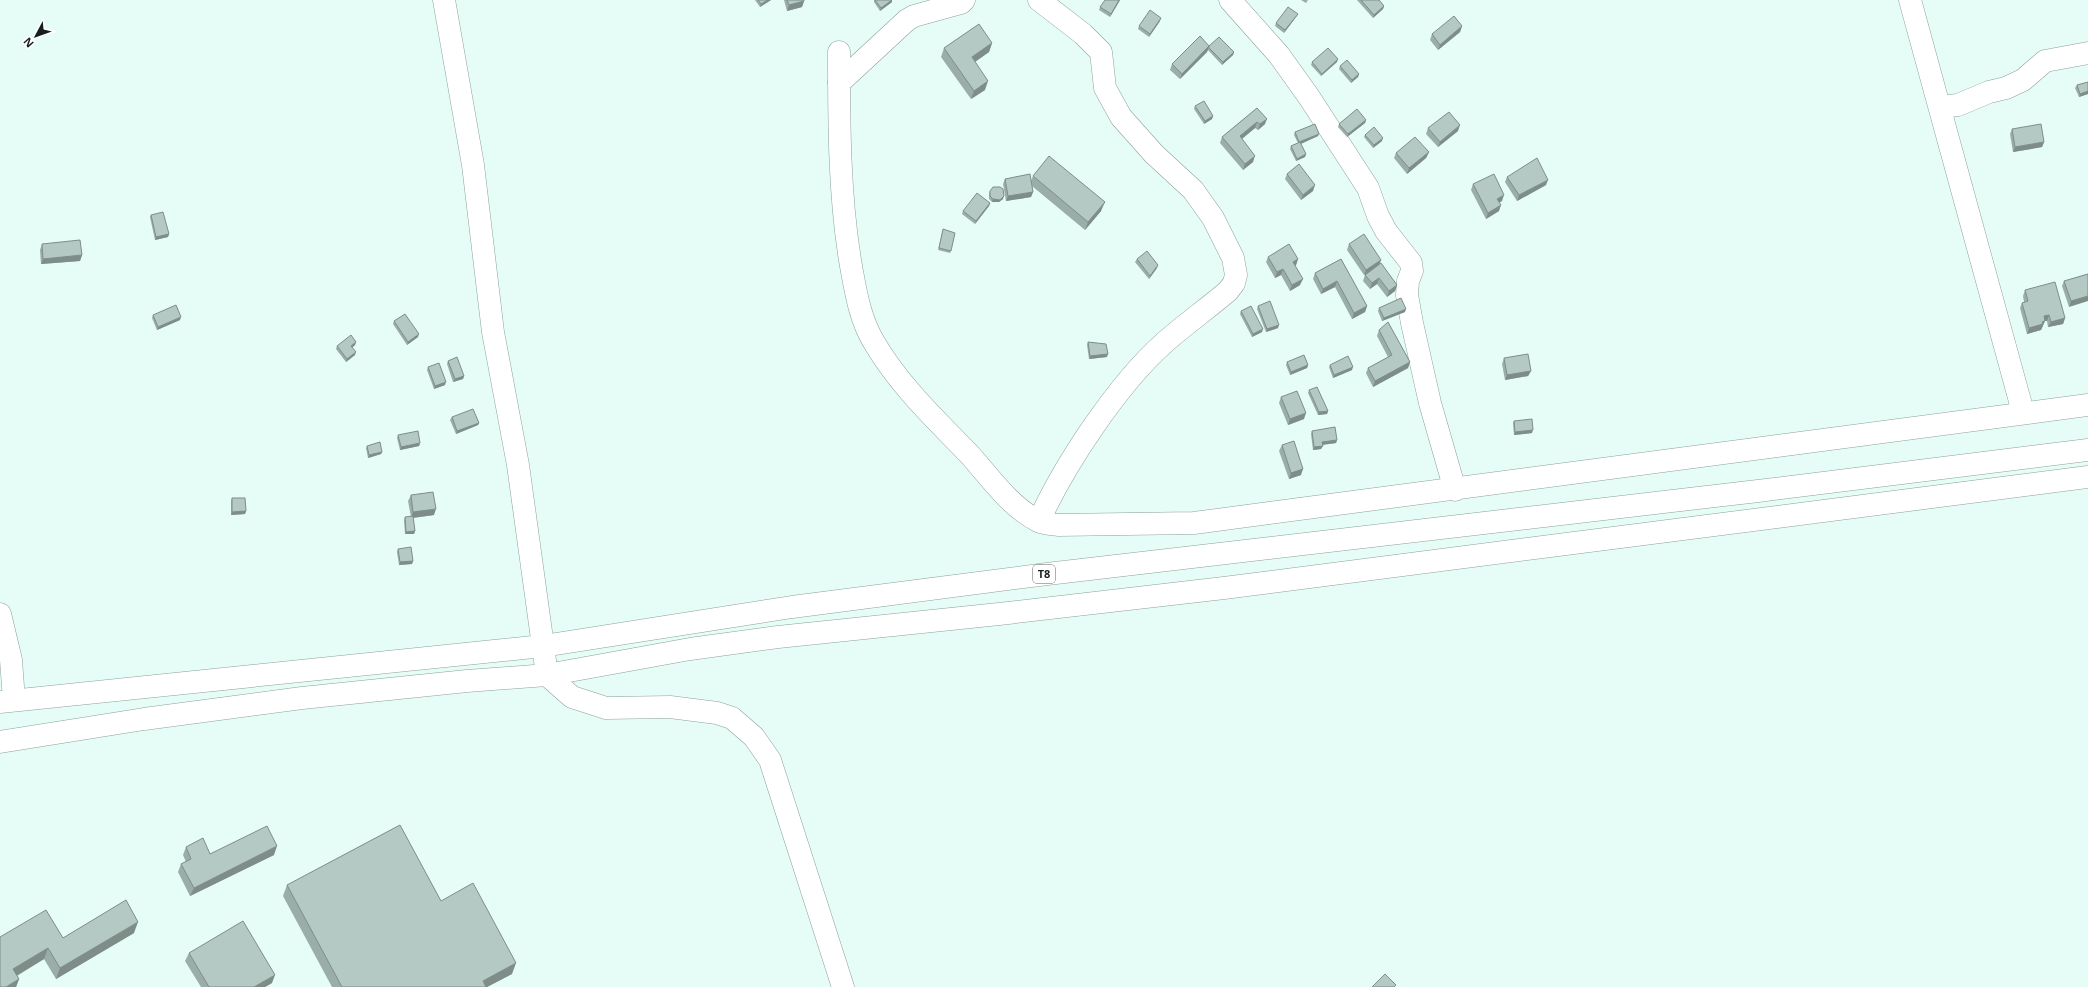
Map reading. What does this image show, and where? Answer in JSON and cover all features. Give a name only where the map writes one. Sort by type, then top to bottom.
[{"type":"main road","points":[[444,0],[473,165],[493,332],[518,465],[547,675],[572,696],[606,708],[670,707],[717,713],[732,718],[754,737],[770,760],[842,987]]},
{"type":"main road","points":[[839,83],[907,20],[914,16],[961,3],[964,0]]},
{"type":"main road","points":[[1038,0],[1083,34],[1101,52],[1105,88],[1121,117],[1154,154],[1193,190],[1213,218],[1232,258],[1236,275],[1234,284],[1228,291],[1163,343],[1132,377],[1071,462],[1048,501],[1039,521]]},
{"type":"main road","points":[[1230,0],[1279,55],[1309,97],[1368,188],[1378,216],[1386,231],[1411,263],[1412,272],[1408,281],[1407,294],[1412,323],[1430,403],[1455,490]]},
{"type":"main road","points":[[1910,0],[2023,412]]},
{"type":"main road","points":[[839,52],[841,180],[845,231],[857,298],[863,320],[874,343],[910,392],[982,468],[1008,498],[1021,511],[1039,521],[1058,525],[1194,523],[1455,490],[2023,412],[2088,405]]},
{"type":"main road","points":[[1940,107],[1958,105],[1989,92],[2006,88],[2023,80],[2044,61],[2088,53]]},
{"type":"main road","name":"T8","points":[[7,701],[543,646],[792,607],[1009,579],[2088,450]]},
{"type":"main road","points":[[0,742],[144,719],[302,698],[467,681],[547,675],[690,649],[778,637],[999,614],[1232,587],[2088,477]]},
{"type":"main road","points":[[0,614],[11,660],[7,701]]},
{"type":"building","points":[[758,0],[768,0],[761,4]]},
{"type":"building","points":[[787,0],[804,0],[804,1],[789,5]]},
{"type":"building","points":[[875,0],[892,0],[881,8]]},
{"type":"building","points":[[1105,0],[1119,0],[1111,14],[1100,7]]},
{"type":"building","points":[[1361,0],[1379,0],[1384,6],[1374,15]]},
{"type":"building","points":[[1288,7],[1298,14],[1285,30],[1276,23]]},
{"type":"building","points":[[1150,10],[1161,18],[1150,34],[1139,26]]},
{"type":"building","points":[[1454,16],[1462,26],[1440,45],[1432,34]]},
{"type":"building","points":[[979,24],[992,43],[972,57],[988,81],[974,91],[944,48]]},
{"type":"building","points":[[1200,36],[1209,46],[1182,74],[1172,64]]},
{"type":"building","points":[[1219,37],[1234,52],[1223,62],[1209,48],[1209,46]]},
{"type":"building","points":[[1328,48],[1338,59],[1322,74],[1312,62]]},
{"type":"building","points":[[1347,60],[1359,74],[1352,80],[1340,66]]},
{"type":"building","points":[[2088,82],[2088,91],[2080,94],[2077,85]]},
{"type":"building","points":[[1204,101],[1213,116],[1205,121],[1195,106]]},
{"type":"building","points":[[1257,108],[1267,119],[1260,124],[1257,122],[1240,136],[1255,156],[1245,164],[1222,137]]},
{"type":"building","points":[[1357,109],[1366,120],[1348,134],[1339,124]]},
{"type":"building","points":[[1449,112],[1460,125],[1440,142],[1428,128]]},
{"type":"building","points":[[1315,124],[1319,134],[1299,142],[1295,132]]},
{"type":"building","points":[[2041,124],[2044,142],[2015,147],[2012,129]]},
{"type":"building","points":[[1374,127],[1383,138],[1374,145],[1365,135]]},
{"type":"building","points":[[1415,137],[1429,152],[1409,168],[1396,153]]},
{"type":"building","points":[[1300,142],[1306,154],[1297,159],[1291,146]]},
{"type":"building","points":[[1049,156],[1105,202],[1088,222],[1033,176]]},
{"type":"building","points":[[1537,158],[1548,180],[1519,195],[1507,177]]},
{"type":"building","points":[[1299,164],[1315,185],[1303,195],[1287,174]]},
{"type":"building","points":[[1030,174],[1033,192],[1008,196],[1005,179]]},
{"type":"building","points":[[1494,174],[1504,195],[1497,199],[1501,205],[1488,213],[1473,184]]},
{"type":"building","points":[[993,187],[1000,187],[1003,189],[1004,196],[1000,200],[993,199],[990,196],[990,191]]},
{"type":"building","points":[[977,193],[990,203],[976,221],[963,211]]},
{"type":"building","points":[[163,212],[169,234],[156,237],[151,215]]},
{"type":"building","points":[[943,229],[955,233],[951,251],[939,248]]},
{"type":"building","points":[[1364,234],[1381,260],[1366,270],[1349,244]]},
{"type":"building","points":[[80,240],[82,255],[43,259],[42,244]]},
{"type":"building","points":[[1289,244],[1298,259],[1293,262],[1303,279],[1292,285],[1283,269],[1277,272],[1268,257]]},
{"type":"building","points":[[1147,251],[1158,265],[1150,276],[1137,259]]},
{"type":"building","points":[[1341,259],[1367,306],[1354,313],[1337,281],[1323,289],[1315,273]]},
{"type":"building","points":[[1381,263],[1397,285],[1389,291],[1379,278],[1372,283],[1365,275]]},
{"type":"building","points":[[2088,274],[2088,296],[2071,301],[2064,281]]},
{"type":"building","points":[[2055,282],[2065,318],[2051,322],[2049,315],[2044,316],[2045,321],[2042,322],[2043,324],[2029,328],[2022,303],[2028,301],[2025,290]]},
{"type":"building","points":[[1401,298],[1406,309],[1384,318],[1379,308]]},
{"type":"building","points":[[1270,301],[1279,325],[1267,329],[1258,306]]},
{"type":"building","points":[[176,305],[181,317],[158,327],[153,315]]},
{"type":"building","points":[[1251,306],[1263,329],[1253,334],[1241,311]]},
{"type":"building","points":[[405,314],[419,334],[408,342],[394,321]]},
{"type":"building","points":[[1388,322],[1410,362],[1375,381],[1368,368],[1392,355],[1379,330]]},
{"type":"building","points":[[351,335],[356,342],[351,346],[356,352],[347,359],[337,346]]},
{"type":"building","points":[[1088,342],[1106,344],[1108,354],[1090,356]]},
{"type":"building","points":[[1528,354],[1531,371],[1507,375],[1504,358]]},
{"type":"building","points":[[1304,355],[1308,365],[1291,372],[1287,362]]},
{"type":"building","points":[[1348,356],[1353,367],[1334,375],[1330,365]]},
{"type":"building","points":[[457,357],[464,376],[455,379],[448,361]]},
{"type":"building","points":[[439,363],[446,382],[435,386],[428,367]]},
{"type":"building","points":[[1317,387],[1328,411],[1319,412],[1309,390]]},
{"type":"building","points":[[1297,391],[1306,413],[1290,419],[1281,397]]},
{"type":"building","points":[[473,409],[479,423],[457,431],[452,417]]},
{"type":"building","points":[[1532,419],[1533,430],[1515,432],[1514,421]]},
{"type":"building","points":[[1335,427],[1337,440],[1322,442],[1323,446],[1314,447],[1312,431]]},
{"type":"building","points":[[418,431],[420,443],[401,447],[398,435]]},
{"type":"building","points":[[1294,441],[1303,469],[1291,473],[1282,445]]},
{"type":"building","points":[[380,442],[382,452],[369,455],[367,446]]},
{"type":"building","points":[[433,492],[436,509],[413,512],[411,495]]},
{"type":"building","points":[[232,498],[245,498],[246,511],[232,512]]},
{"type":"building","points":[[413,516],[415,531],[406,532],[405,517]]},
{"type":"building","points":[[411,547],[413,561],[400,562],[398,549]]},
{"type":"building","points":[[400,825],[441,901],[473,883],[516,963],[483,981],[486,987],[342,987],[287,885]]},
{"type":"building","points":[[267,826],[277,846],[194,888],[181,864],[191,859],[186,847],[203,838],[210,854]]},
{"type":"building","points":[[126,900],[138,922],[60,968],[48,948],[13,969],[19,979],[6,987],[0,987],[0,937],[46,910],[63,938]]},
{"type":"building","points":[[243,921],[275,975],[254,987],[209,987],[189,953]]},
{"type":"building","points":[[1385,974],[1396,985],[1394,987],[1372,987]]}]
